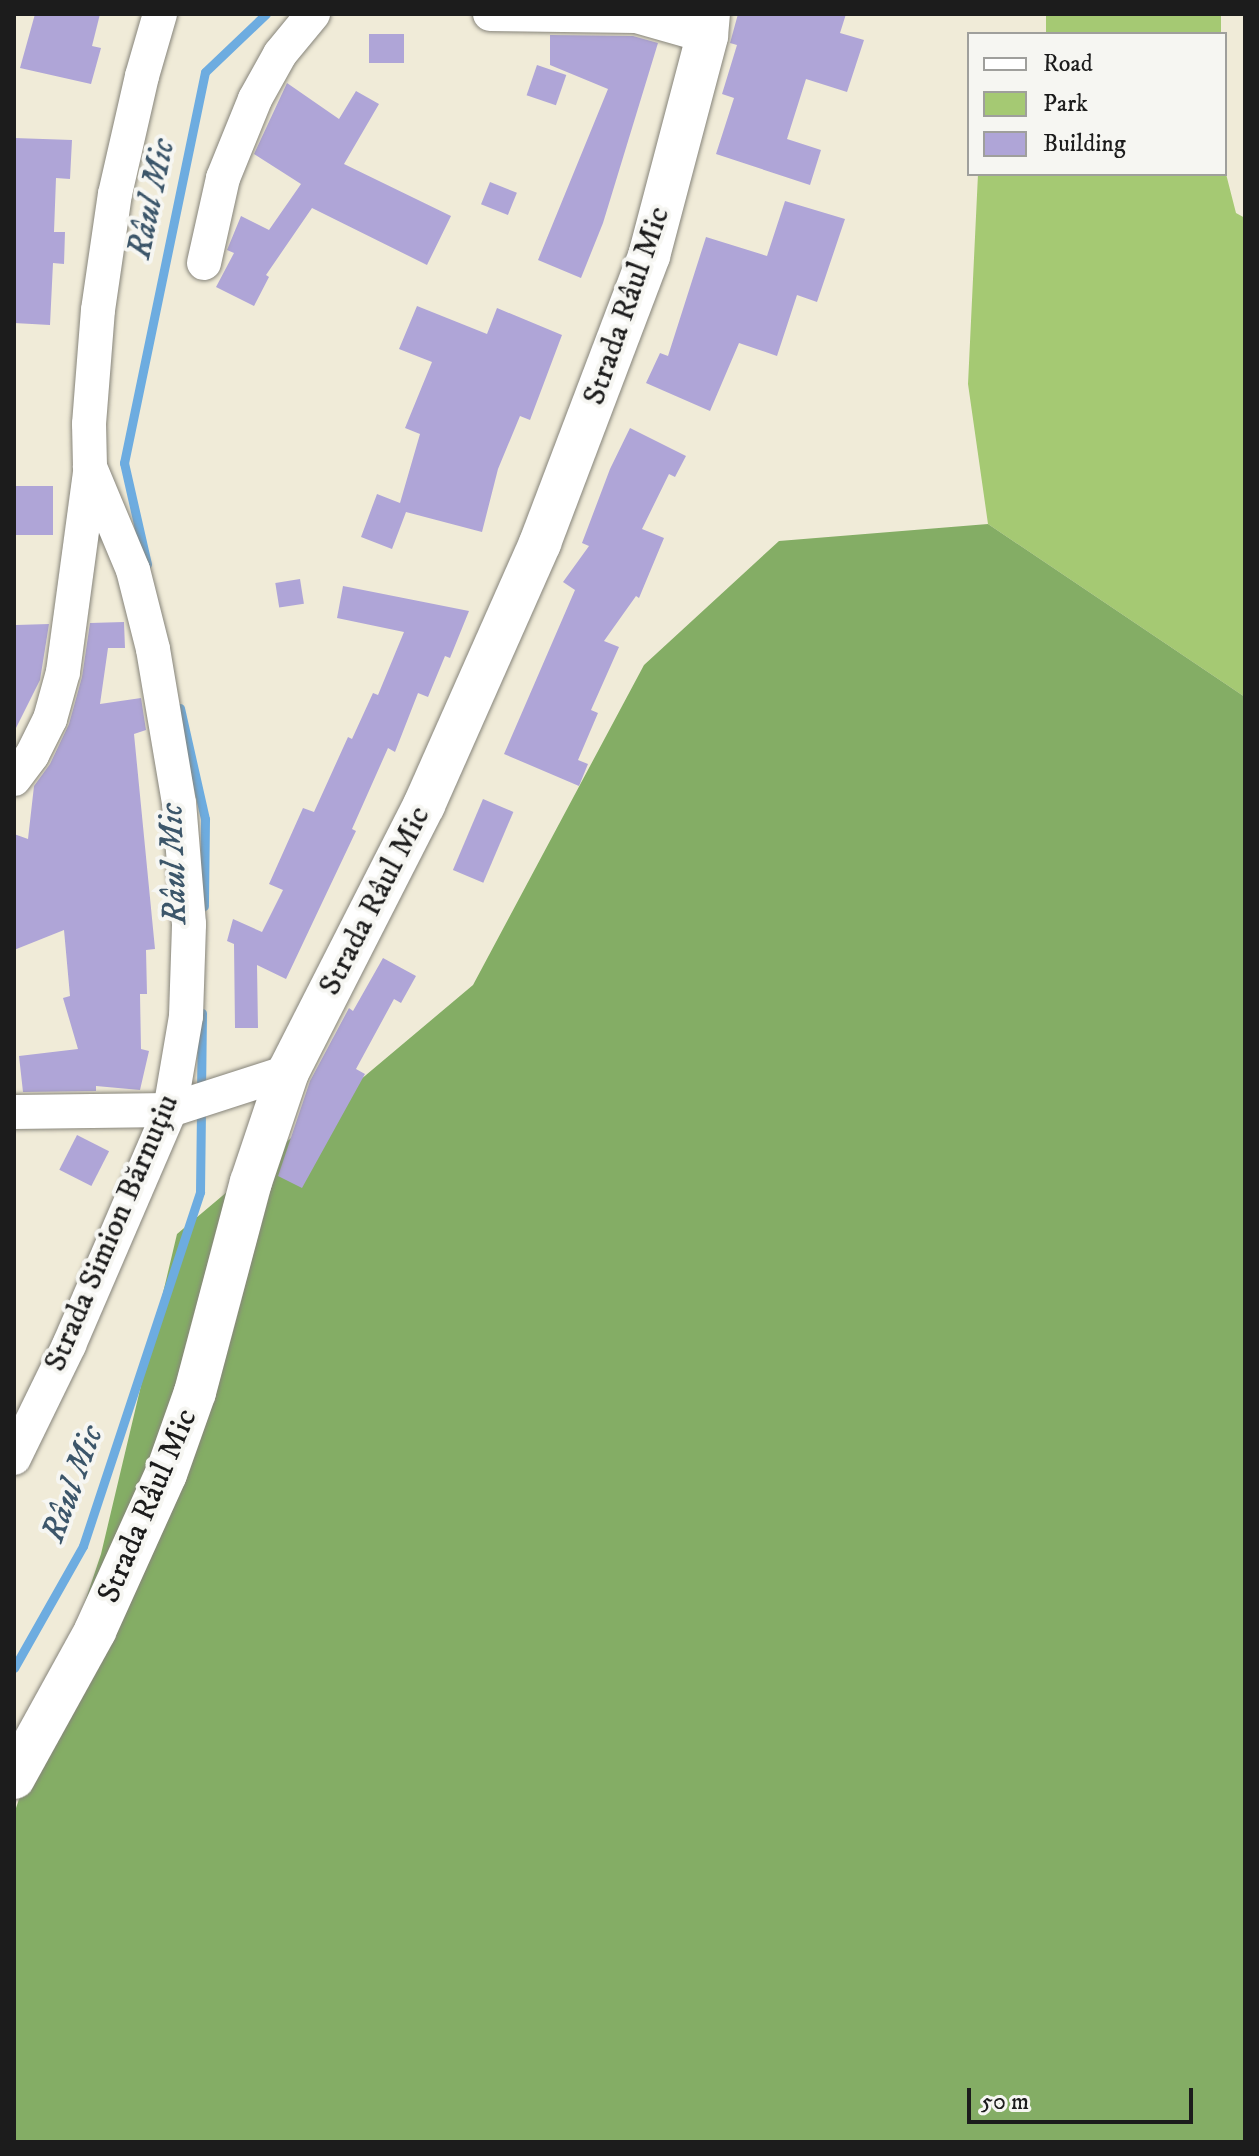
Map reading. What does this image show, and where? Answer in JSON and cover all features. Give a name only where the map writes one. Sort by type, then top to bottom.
[{"type":"street","name":"Strada Simion Bărnuțiu","points":[[14,1458],[180,1106],[188,954],[179,803],[153,649],[133,570],[90,467],[89,424],[98,310],[115,194],[142,76],[160,14]]},
{"type":"street","points":[[204,263],[223,178],[255,99],[280,54],[313,14]]},
{"type":"street","points":[[490,14],[636,16],[708,25]]},
{"type":"street","name":"Strada Râul Mic","points":[[14,1778],[95,1631],[166,1474],[195,1392],[251,1182],[288,1072],[424,805],[540,543],[649,256],[708,25]]},
{"type":"street","points":[[14,779],[32,755],[50,719],[63,672],[90,467]]},
{"type":"street","points":[[14,1112],[180,1106],[288,1072]]},
{"type":"green space","points":[[1046,14],[1221,14],[1221,32],[1046,32]]},
{"type":"green space","points":[[978,176],[1227,176],[1236,213],[1245,218],[1245,697],[988,524],[968,384]]},
{"type":"green space","points":[[988,524],[1245,697],[1245,2142],[14,2142],[14,1814],[101,1554],[177,1234],[473,985],[644,665],[779,541]]},
{"type":"building","points":[[35,14],[100,14],[92,46],[101,48],[91,84],[20,68]]},
{"type":"building","points":[[738,14],[846,14],[840,33],[864,40],[847,92],[806,79],[787,139],[821,150],[810,185],[716,154],[734,98],[722,94],[737,45],[730,43]]},
{"type":"building","points":[[369,34],[404,34],[404,63],[369,63]]},
{"type":"building","points":[[550,35],[633,36],[658,43],[603,223],[581,278],[538,260],[608,89],[550,65]]},
{"type":"building","points":[[537,65],[566,75],[556,105],[527,95]]},
{"type":"building","points":[[287,83],[339,119],[356,91],[379,104],[344,164],[451,216],[427,265],[312,208],[266,275],[269,277],[254,306],[216,287],[234,253],[227,250],[241,216],[269,230],[301,184],[254,154]]},
{"type":"building","points":[[14,138],[72,140],[70,179],[56,178],[54,232],[65,232],[64,264],[53,263],[50,325],[14,323]]},
{"type":"building","points":[[490,182],[517,193],[508,215],[481,204]]},
{"type":"building","points":[[785,201],[845,219],[817,302],[797,295],[777,356],[739,343],[710,411],[646,383],[660,353],[668,356],[706,237],[767,256]]},
{"type":"building","points":[[417,306],[487,334],[497,308],[562,335],[530,420],[520,416],[498,469],[482,532],[406,512],[392,549],[361,537],[377,494],[400,503],[420,434],[405,428],[432,362],[399,349]]},
{"type":"building","points":[[630,428],[686,456],[675,477],[669,474],[642,529],[664,538],[639,598],[636,596],[604,641],[619,647],[591,710],[598,713],[578,760],[588,764],[579,786],[504,754],[575,590],[563,582],[589,546],[582,543],[610,469]]},
{"type":"building","points":[[15,486],[53,486],[53,535],[15,535]]},
{"type":"building","points":[[300,579],[304,604],[279,608],[275,583]]},
{"type":"building","points":[[343,586],[469,611],[450,658],[445,656],[428,697],[418,693],[395,752],[388,748],[352,829],[356,831],[286,979],[257,965],[258,1028],[235,1028],[234,944],[227,941],[233,919],[262,932],[283,890],[269,884],[303,808],[314,812],[348,737],[352,739],[373,693],[378,695],[404,632],[337,618]]},
{"type":"building","points":[[124,622],[125,648],[108,648],[100,704],[141,698],[146,730],[134,734],[155,949],[146,950],[147,994],[140,994],[141,1049],[149,1051],[140,1090],[96,1086],[96,1091],[23,1092],[19,1056],[78,1049],[63,998],[70,996],[64,930],[14,950],[14,834],[28,839],[34,786],[50,764],[69,724],[82,677],[90,623]]},
{"type":"building","points":[[49,624],[40,680],[14,732],[16,625]]},
{"type":"building","points":[[483,799],[513,812],[483,883],[453,870]]},
{"type":"building","points":[[383,958],[416,976],[401,1003],[394,999],[356,1069],[365,1074],[302,1188],[278,1176],[310,1081],[349,1008],[353,1011]]},
{"type":"building","points":[[77,1135],[109,1151],[91,1186],[59,1170]]},
{"type":"waterway","name":"Râul Mic","points":[[147,564],[124,463],[205,72],[266,14]]},
{"type":"waterway","name":"Râul Mic","points":[[180,708],[205,819],[204,906]]},
{"type":"waterway","name":"Râul Mic","points":[[201,1094],[202,1013]]},
{"type":"waterway","name":"Râul Mic","points":[[14,1668],[83,1546],[200,1192],[201,1109]]}]
